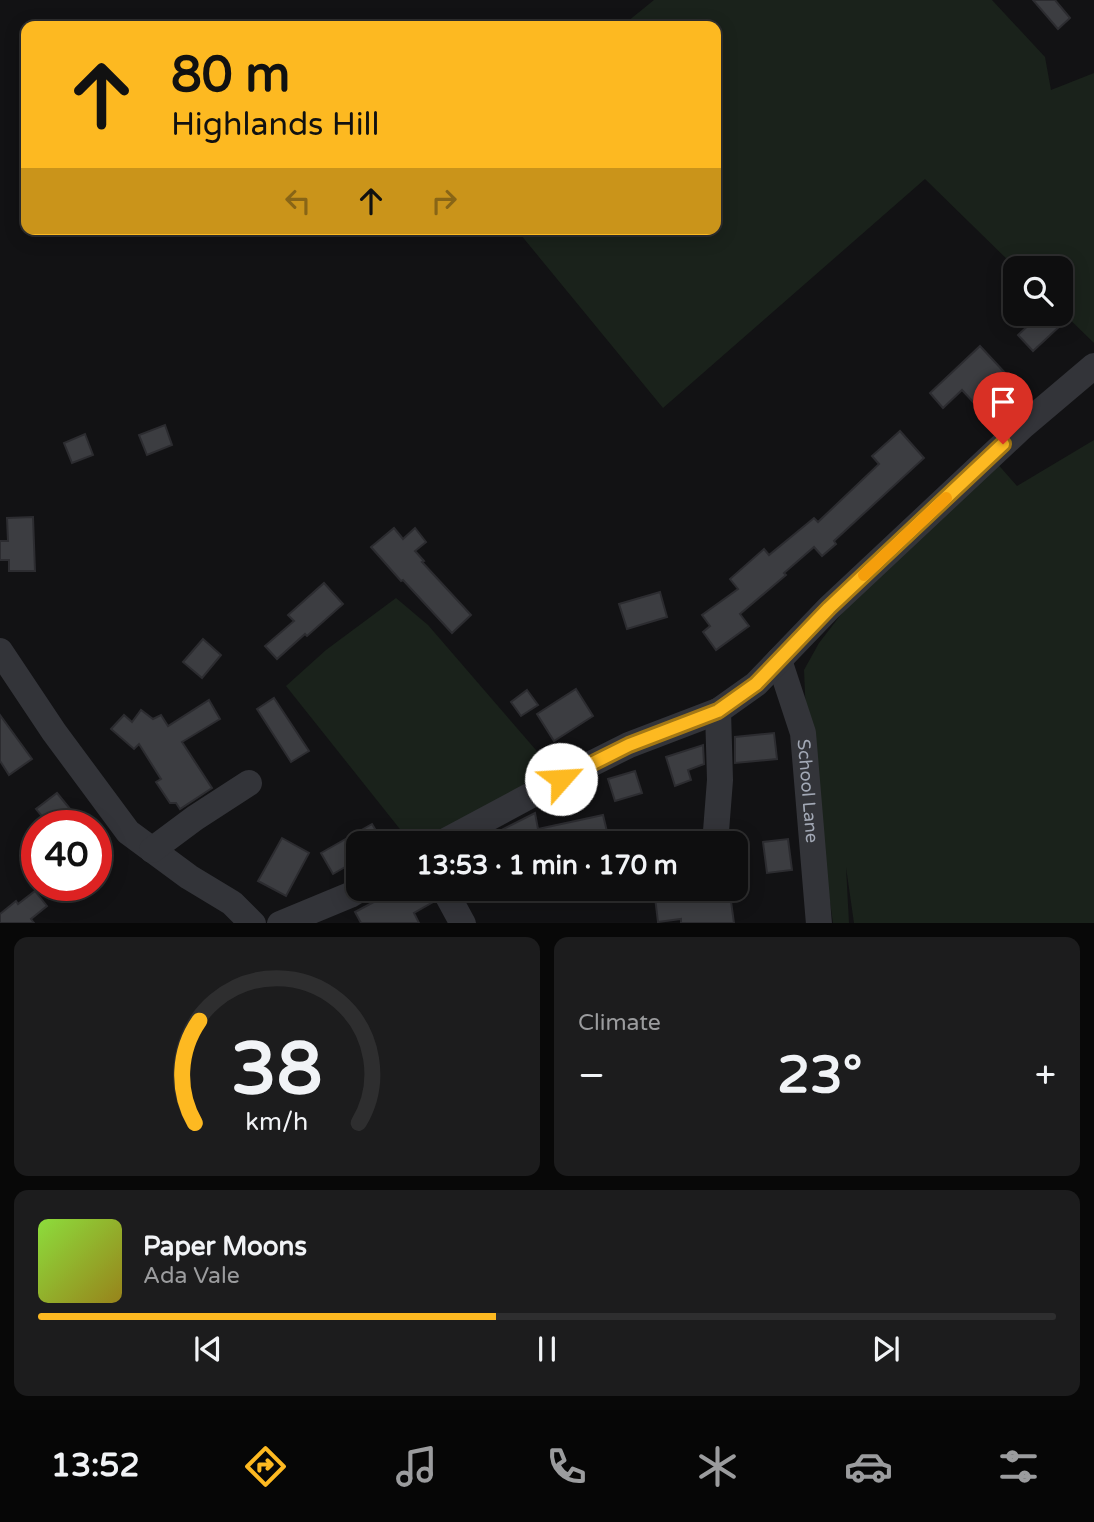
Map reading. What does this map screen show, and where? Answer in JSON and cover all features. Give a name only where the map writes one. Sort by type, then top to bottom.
[{"type":"street","points":[[464,831],[629,745],[718,711],[756,684],[829,608],[1023,426],[1094,366]]},
{"type":"street","points":[[0,651],[54,732],[128,832],[189,877],[232,903],[253,923]]},
{"type":"street","name":"School Lane","points":[[779,660],[803,733],[820,923]]},
{"type":"street","points":[[716,831],[720,780],[718,711]]},
{"type":"street","points":[[152,850],[249,783]]},
{"type":"street","points":[[280,923],[346,897]]},
{"type":"street","points":[[451,901],[463,923]]},
{"type":"shaded area","points":[[654,0],[992,0],[1045,57],[1051,90],[1094,73],[1094,343],[1073,323],[1073,256],[1004,256],[925,179],[663,408],[521,235],[721,235],[721,21],[628,21]]},
{"type":"shaded area","points":[[1094,440],[1094,923],[854,923],[846,867],[849,923],[833,923],[807,739],[804,670],[819,643],[849,604],[995,461],[1017,486]]},
{"type":"shaded area","points":[[396,598],[428,625],[561,779],[463,831],[401,831],[286,686],[326,650]]},
{"type":"building","points":[[1033,0],[1055,0],[1070,18],[1058,29]]},
{"type":"building","points":[[1028,326],[1060,326],[1033,351],[1018,335]]},
{"type":"building","points":[[980,346],[1007,375],[976,405],[962,390],[943,408],[930,393]]},
{"type":"building","points":[[165,425],[172,445],[147,455],[139,435]]},
{"type":"building","points":[[900,431],[924,458],[834,541],[836,544],[822,556],[814,547],[784,573],[786,575],[740,614],[749,626],[716,650],[703,632],[710,626],[702,615],[738,589],[730,579],[764,549],[769,555],[814,518],[818,522],[879,464],[872,456]]},
{"type":"building","points":[[85,434],[93,455],[72,463],[64,443]]},
{"type":"building","points":[[33,517],[35,571],[9,571],[9,560],[0,560],[0,541],[8,541],[7,518]]},
{"type":"building","points":[[394,528],[403,539],[415,528],[426,542],[415,551],[424,561],[422,562],[471,615],[452,633],[371,547]]},
{"type":"building","points":[[324,583],[343,604],[277,659],[265,646],[294,621],[288,615]]},
{"type":"building","points":[[660,592],[667,617],[627,629],[619,604]]},
{"type":"building","points":[[203,639],[221,655],[202,678],[183,662]]},
{"type":"building","points":[[576,689],[593,716],[554,741],[537,714]]},
{"type":"building","points":[[527,690],[538,705],[521,716],[511,702]]},
{"type":"building","points":[[274,698],[309,751],[291,762],[257,709]]},
{"type":"building","points":[[209,700],[220,719],[182,742],[212,788],[180,809],[176,803],[170,803],[156,782],[161,779],[139,744],[134,749],[111,729],[124,715],[132,722],[141,710],[153,719],[161,715],[168,726]]},
{"type":"building","points":[[0,715],[32,759],[9,775],[0,761]]},
{"type":"building","points":[[774,733],[777,759],[735,763],[735,737]]},
{"type":"building","points":[[703,745],[704,764],[688,770],[691,780],[675,786],[666,757]]},
{"type":"building","points":[[635,771],[642,793],[615,801],[608,779]]},
{"type":"building","points":[[57,793],[71,810],[37,810]]},
{"type":"building","points":[[535,813],[538,829],[603,815],[607,831],[500,831]]},
{"type":"building","points":[[372,824],[376,831],[360,831]]},
{"type":"building","points":[[282,838],[309,853],[286,896],[258,881]]},
{"type":"building","points":[[346,839],[346,866],[333,874],[321,853]]},
{"type":"building","points":[[788,839],[792,870],[767,873],[763,842]]},
{"type":"building","points":[[16,901],[18,904],[22,901],[43,901],[47,906],[31,919],[34,923],[0,923],[0,914]]},
{"type":"building","points":[[376,901],[433,902],[414,913],[419,923],[361,923],[355,912]]},
{"type":"building","points":[[655,901],[731,901],[734,923],[681,923],[681,919],[658,922]]},
{"type":"slow traffic","points":[[864,575],[946,498]]},
{"type":"route","points":[[561,779],[629,745],[718,711],[756,684],[829,608],[1003,444]]}]
